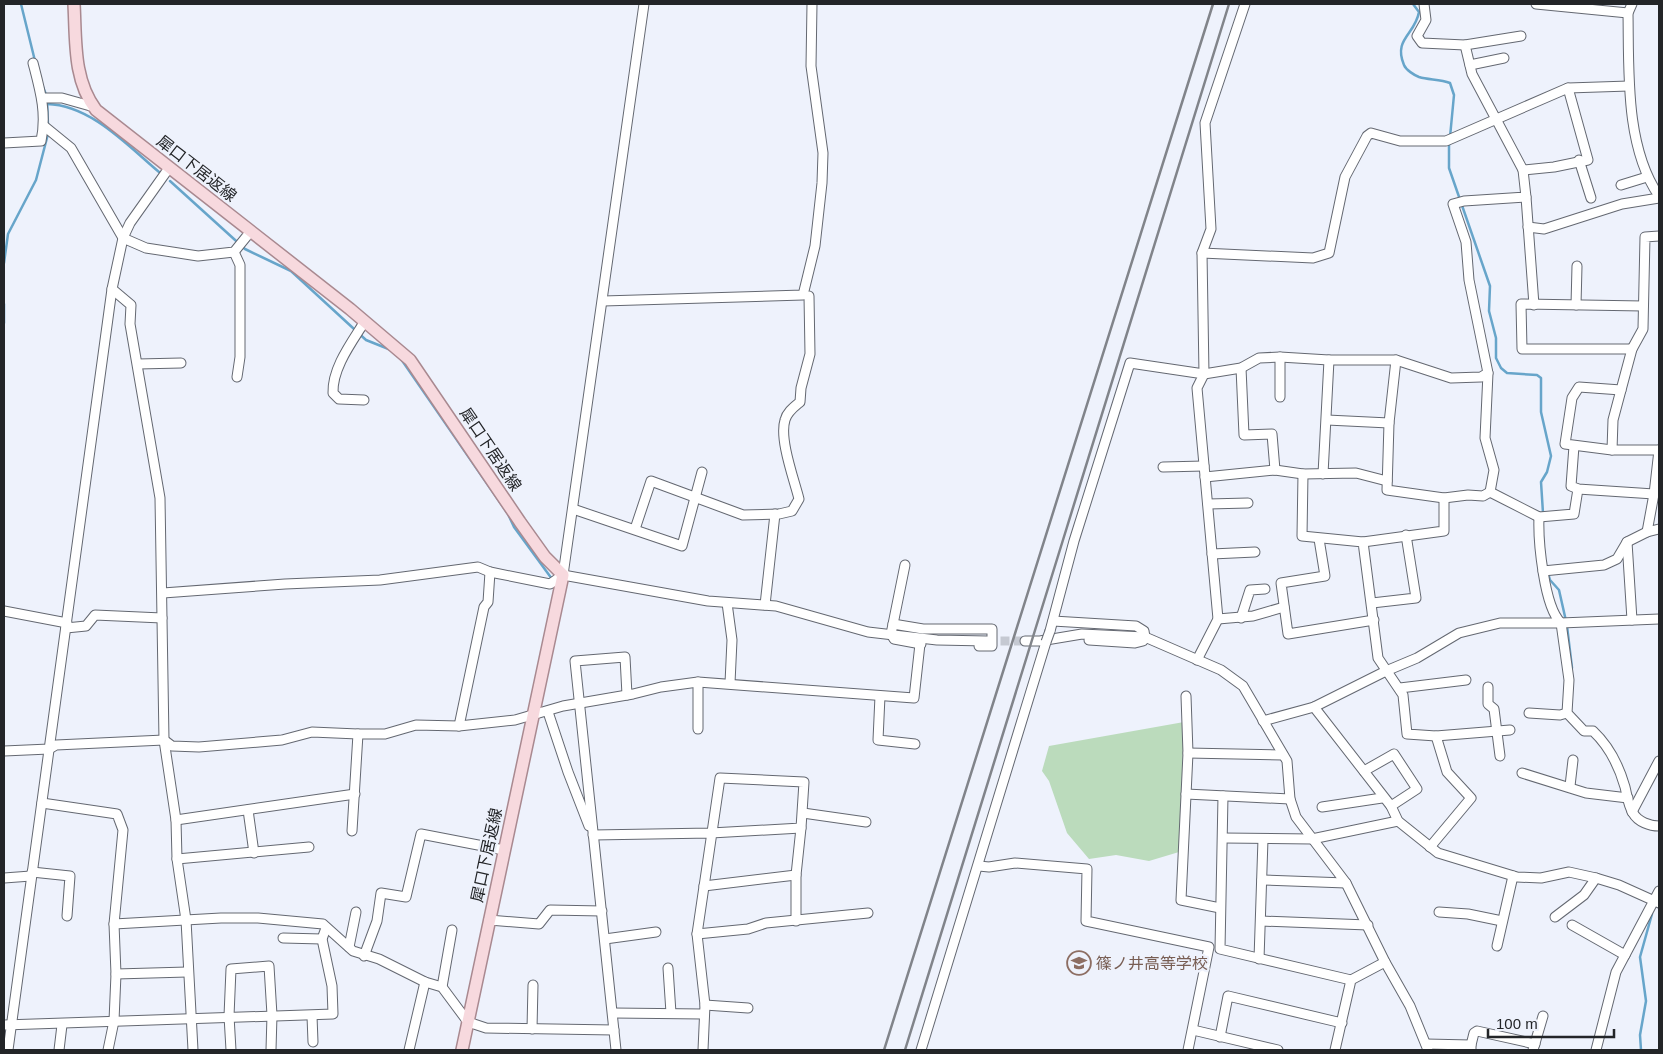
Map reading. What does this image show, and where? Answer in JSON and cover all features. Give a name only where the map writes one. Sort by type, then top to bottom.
[{"type":"main road","name":"犀口下居返線","points":[[74,4],[78,67],[82,86],[94,107],[365,321],[410,360],[520,522],[545,557],[563,575],[462,1050]]},
{"type":"street","points":[[563,575],[644,4]]},
{"type":"street","points":[[603,301],[803,295],[814,246],[822,184],[823,153],[811,66],[812,4]]},
{"type":"street","points":[[1197,660],[1218,619],[1197,388],[1204,374],[1202,253],[1211,229],[1205,124],[1245,4]]},
{"type":"street","points":[[1424,4],[1426,20],[1417,36],[1422,43],[1465,45],[1496,38],[1521,36]]},
{"type":"street","points":[[1536,4],[1628,13]]},
{"type":"street","points":[[1528,227],[1544,229],[1659,194],[1647,177],[1638,149],[1630,86],[1628,13],[1632,4]]},
{"type":"street","points":[[1465,45],[1472,74],[1498,119],[1523,170],[1534,305]]},
{"type":"street","points":[[1470,65],[1504,58]]},
{"type":"street","points":[[4,143],[41,141],[48,129],[46,98],[33,63]]},
{"type":"street","points":[[1202,253],[1314,258],[1329,253],[1345,177],[1367,136],[1371,133],[1400,141],[1450,139],[1568,88],[1630,86]]},
{"type":"street","points":[[1523,170],[1554,167],[1579,160],[1588,160],[1568,88]]},
{"type":"street","points":[[46,98],[62,98],[94,107]]},
{"type":"street","points":[[48,129],[71,148],[123,238],[146,248],[198,256],[234,252],[251,231]]},
{"type":"street","points":[[1579,160],[1590,198]]},
{"type":"street","points":[[8,1050],[7,1025],[42,803],[112,289],[123,238],[130,223],[170,168]]},
{"type":"street","points":[[1622,186],[1647,177]]},
{"type":"street","points":[[1396,360],[1389,423],[1387,490],[1444,498],[1468,495],[1483,496],[1490,492],[1494,470],[1484,438],[1488,373],[1469,280],[1466,242],[1453,204],[1464,201],[1526,197]]},
{"type":"street","points":[[1612,450],[1613,420],[1632,349],[1643,329],[1646,236],[1659,236]]},
{"type":"street","points":[[234,252],[240,265],[240,356],[237,377]]},
{"type":"street","points":[[1576,305],[1577,266]]},
{"type":"street","points":[[112,289],[131,306],[130,324],[160,498],[164,740],[176,820],[177,859],[186,920],[187,972],[193,1050]]},
{"type":"street","points":[[635,529],[651,481],[743,515],[775,514],[792,511],[799,499],[784,438],[784,421],[790,410],[800,402],[801,388],[810,354],[809,296]]},
{"type":"street","points":[[1632,349],[1522,349],[1521,304],[1643,306]]},
{"type":"street","points":[[364,400],[339,399],[333,394],[333,385],[350,345],[365,321]]},
{"type":"street","points":[[921,1050],[979,866],[1053,621],[1074,541],[1130,363],[1204,374],[1241,368],[1259,358],[1280,356],[1329,360],[1396,360],[1451,378],[1481,377],[1488,373]]},
{"type":"street","points":[[1280,356],[1280,397]]},
{"type":"street","points":[[1323,474],[1328,420],[1329,360]]},
{"type":"street","points":[[138,364],[181,363]]},
{"type":"street","points":[[1241,368],[1244,435],[1272,434],[1275,470]]},
{"type":"street","points":[[1621,390],[1579,387],[1572,398],[1565,444],[1612,450],[1659,450],[1647,532]]},
{"type":"street","points":[[1328,420],[1389,423]]},
{"type":"street","points":[[1574,446],[1571,486],[1578,489],[1654,494]]},
{"type":"street","points":[[1162,467],[1204,466]]},
{"type":"street","points":[[1205,477],[1275,470],[1303,474],[1356,473],[1387,482]]},
{"type":"street","points":[[573,509],[682,546],[702,472]]},
{"type":"street","points":[[1303,474],[1302,536],[1319,539],[1362,542],[1444,531],[1444,498]]},
{"type":"street","points":[[1490,492],[1540,517],[1574,514],[1578,489]]},
{"type":"street","points":[[1208,504],[1248,503]]},
{"type":"street","points":[[765,605],[775,514]]},
{"type":"street","points":[[1540,517],[1540,552],[1546,571],[1554,617],[1565,623]]},
{"type":"street","points":[[1546,571],[1604,565],[1617,559],[1627,542],[1647,532],[1659,529]]},
{"type":"street","points":[[1372,603],[1416,598],[1406,535]]},
{"type":"street","points":[[1319,539],[1325,576],[1281,583],[1288,634],[1374,620]]},
{"type":"street","points":[[1362,542],[1372,603],[1378,658],[1403,695],[1407,734],[1436,736],[1510,730]]},
{"type":"street","points":[[1627,542],[1632,620]]},
{"type":"street","points":[[1212,554],[1255,552]]},
{"type":"street","points":[[893,624],[930,629],[992,629],[992,646],[920,644],[894,639],[891,634],[893,624],[905,565]]},
{"type":"street","points":[[163,593],[380,580],[478,566],[490,572],[524,577],[550,584],[563,575],[727,603],[765,605],[862,630],[937,640],[987,641]]},
{"type":"street","points":[[459,726],[484,606],[488,602],[490,572]]},
{"type":"street","points":[[1241,618],[1250,590],[1265,589]]},
{"type":"street","points":[[727,603],[732,640],[730,683]]},
{"type":"street","points":[[1218,619],[1241,618],[1284,606]]},
{"type":"street","points":[[4,611],[66,626],[86,626],[95,615],[162,618]]},
{"type":"street","points":[[1263,721],[1314,707],[1386,671],[1418,658],[1460,633],[1480,627],[1528,622],[1565,623],[1659,618]]},
{"type":"street","points":[[1046,644],[1077,640],[1135,643],[1143,641],[1145,637],[1144,631],[1136,626],[1053,621]]},
{"type":"street","points":[[1565,623],[1569,680],[1567,713],[1584,731],[1593,731],[1606,743],[1624,785],[1632,812],[1637,818],[1647,824],[1659,826]]},
{"type":"street","points":[[1025,641],[1040,641],[1082,634],[1145,637],[1221,670],[1243,686],[1287,762],[1290,799],[1296,817],[1346,883],[1385,962],[1410,1006],[1427,1047],[1471,1047],[1474,1033],[1477,1031],[1534,1047],[1543,1016]]},
{"type":"street","points":[[4,751],[49,749],[56,745],[164,740],[172,746],[199,747],[282,740],[312,732],[385,734],[416,725],[459,726],[515,720],[579,704],[661,687],[698,682],[914,698],[920,644]]},
{"type":"street","points":[[616,1050],[575,661],[625,657],[627,695]]},
{"type":"street","points":[[1400,688],[1466,680]]},
{"type":"street","points":[[698,682],[698,729]]},
{"type":"street","points":[[1488,686],[1488,704],[1494,709],[1500,756]]},
{"type":"street","points":[[880,696],[878,740],[915,744]]},
{"type":"street","points":[[1186,696],[1188,753],[1181,900],[1220,908]]},
{"type":"street","points":[[1314,707],[1364,771],[1382,798],[1391,806],[1398,821],[1438,853],[1513,876],[1541,878],[1569,872],[1596,878],[1619,885],[1657,902]]},
{"type":"street","points":[[548,712],[568,772],[593,835]]},
{"type":"street","points":[[1529,713],[1560,715],[1567,713]]},
{"type":"street","points":[[352,831],[358,734]]},
{"type":"street","points":[[1430,847],[1471,798],[1447,772],[1436,736]]},
{"type":"street","points":[[1188,753],[1283,755]]},
{"type":"street","points":[[1364,771],[1394,754],[1417,789],[1391,806]]},
{"type":"street","points":[[1570,786],[1573,760]]},
{"type":"street","points":[[1632,812],[1659,761]]},
{"type":"street","points":[[1522,773],[1570,786],[1586,793],[1628,798]]},
{"type":"street","points":[[703,1050],[704,1009],[698,934],[720,778],[804,782],[803,812],[796,875],[796,921]]},
{"type":"street","points":[[176,820],[355,794]]},
{"type":"street","points":[[1186,794],[1290,799]]},
{"type":"street","points":[[1224,796],[1220,949],[1351,980],[1385,962]]},
{"type":"street","points":[[1322,807],[1382,798]]},
{"type":"street","points":[[42,803],[117,814],[123,830],[114,924],[116,974],[114,1021],[108,1050]]},
{"type":"street","points":[[248,810],[254,853]]},
{"type":"street","points":[[803,812],[866,822]]},
{"type":"street","points":[[1223,838],[1312,839],[1398,821]]},
{"type":"street","points":[[593,835],[711,833],[801,828]]},
{"type":"street","points":[[364,956],[377,921],[382,893],[406,897],[421,834],[504,850]]},
{"type":"street","points":[[1259,959],[1263,839]]},
{"type":"street","points":[[177,859],[309,847]]},
{"type":"street","points":[[979,866],[989,867],[1016,863],[1087,869],[1086,921],[1209,947],[1188,1050]]},
{"type":"street","points":[[4,878],[31,874],[70,876],[67,916]]},
{"type":"street","points":[[704,886],[796,875]]},
{"type":"street","points":[[1497,946],[1513,876]]},
{"type":"street","points":[[1555,917],[1584,895],[1596,878]]},
{"type":"street","points":[[1262,880],[1346,883]]},
{"type":"street","points":[[1596,1050],[1616,972],[1657,902],[1659,891]]},
{"type":"street","points":[[489,920],[539,924],[550,910],[602,911]]},
{"type":"street","points":[[349,947],[356,912]]},
{"type":"street","points":[[1439,912],[1468,914],[1502,921]]},
{"type":"street","points":[[698,934],[868,913]]},
{"type":"street","points":[[114,924],[258,918],[323,924],[349,947],[364,956],[379,959],[424,982],[442,987],[468,1022],[486,1028],[614,1030]]},
{"type":"street","points":[[1261,921],[1368,925]]},
{"type":"street","points":[[1572,925],[1625,955]]},
{"type":"street","points":[[7,1025],[62,1025],[229,1016],[312,1016],[333,1014],[332,986],[322,939],[326,928]]},
{"type":"street","points":[[442,987],[452,930]]},
{"type":"street","points":[[605,939],[656,932]]},
{"type":"street","points":[[283,938],[322,939]]},
{"type":"street","points":[[441,938],[450,943]]},
{"type":"street","points":[[231,1050],[229,1016],[231,969],[269,966],[272,1015],[271,1050]]},
{"type":"street","points":[[668,968],[671,1013]]},
{"type":"street","points":[[116,974],[187,972]]},
{"type":"street","points":[[1335,1050],[1351,980]]},
{"type":"street","points":[[409,1050],[424,982]]},
{"type":"street","points":[[532,985],[532,1029]]},
{"type":"street","points":[[1220,1037],[1228,996],[1342,1022]]},
{"type":"street","points":[[613,1013],[671,1013],[704,1009],[748,1008]]},
{"type":"street","points":[[312,1016],[313,1042]]},
{"type":"street","points":[[59,1050],[62,1025]]},
{"type":"street","points":[[1193,1030],[1278,1050]]},
{"type":"green space","points":[[1184,722],[1179,852],[1149,861],[1116,855],[1089,859],[1067,833],[1049,781],[1042,771],[1049,746]]},
{"type":"waterway","points":[[21,4],[35,61]]},
{"type":"waterway","points":[[1413,4],[1419,12],[1417,20],[1403,43],[1401,56],[1405,67],[1415,75],[1450,83],[1454,95],[1450,137]]},
{"type":"waterway","points":[[43,87],[47,97],[48,126]]},
{"type":"waterway","points":[[47,104],[79,111],[94,119],[122,139],[159,172]]},
{"type":"waterway","points":[[4,263],[8,234],[36,180],[48,134]]},
{"type":"waterway","points":[[1449,143],[1449,168],[1490,286],[1489,311],[1496,338],[1496,358],[1501,368],[1507,373],[1537,375],[1541,378],[1541,412],[1551,456],[1547,472],[1541,482],[1543,513]]},
{"type":"waterway","points":[[170,181],[245,249],[291,271],[366,340],[391,350]]},
{"type":"waterway","points":[[4,304],[4,323]]},
{"type":"waterway","points":[[401,359],[508,514],[514,527],[552,579]]},
{"type":"waterway","points":[[1548,573],[1550,580],[1559,590],[1566,621]]},
{"type":"waterway","points":[[1567,626],[1572,668]]},
{"type":"waterway","points":[[1641,1050],[1640,1035],[1646,1001],[1640,957],[1652,914]]},
{"type":"tunnel","points":[[987,641],[1025,641]]},
{"type":"railway","points":[[884,1050],[1213,4]]},
{"type":"railway","points":[[905,1050],[1229,4]]},
{"type":"place","name":"篠ノ井高等学校","points":[[1079,963]]}]
